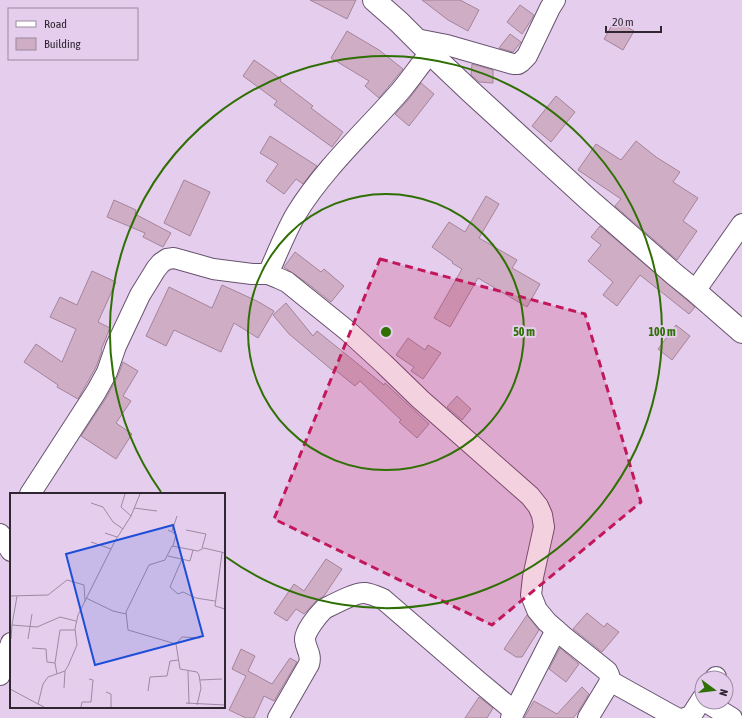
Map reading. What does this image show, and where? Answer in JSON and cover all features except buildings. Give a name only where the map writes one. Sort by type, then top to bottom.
[{"type":"street","points":[[374,0],[589,200],[742,332]]},
{"type":"street","points":[[423,46],[447,46],[504,62],[518,64],[526,56],[555,0]]},
{"type":"street","points":[[268,274],[283,239],[307,198],[326,173],[397,95],[423,46]]},
{"type":"street","points":[[695,291],[742,224]]},
{"type":"street","points":[[31,493],[96,392],[107,372],[116,346],[140,295],[161,263],[167,259],[174,258],[213,269],[252,274],[268,274],[278,278],[287,282],[349,332],[420,399],[530,496],[538,506],[542,515],[544,527],[531,595],[537,610],[547,622],[610,675],[610,681],[588,718]]},
{"type":"street","points":[[10,524],[0,534],[10,549]]},
{"type":"street","points":[[278,718],[310,659],[310,654],[304,639],[306,633],[324,609],[359,593],[372,594],[383,599],[478,681],[513,715],[556,630]]},
{"type":"street","points":[[0,675],[10,646]]},
{"type":"street","points":[[610,681],[677,718]]},
{"type":"street","points":[[685,718],[691,716],[695,710]]},
{"type":"street","points":[[719,710],[732,718]]},
{"type":"highlighted area","points":[[380,259],[585,314],[641,502],[492,625],[274,519]]}]
